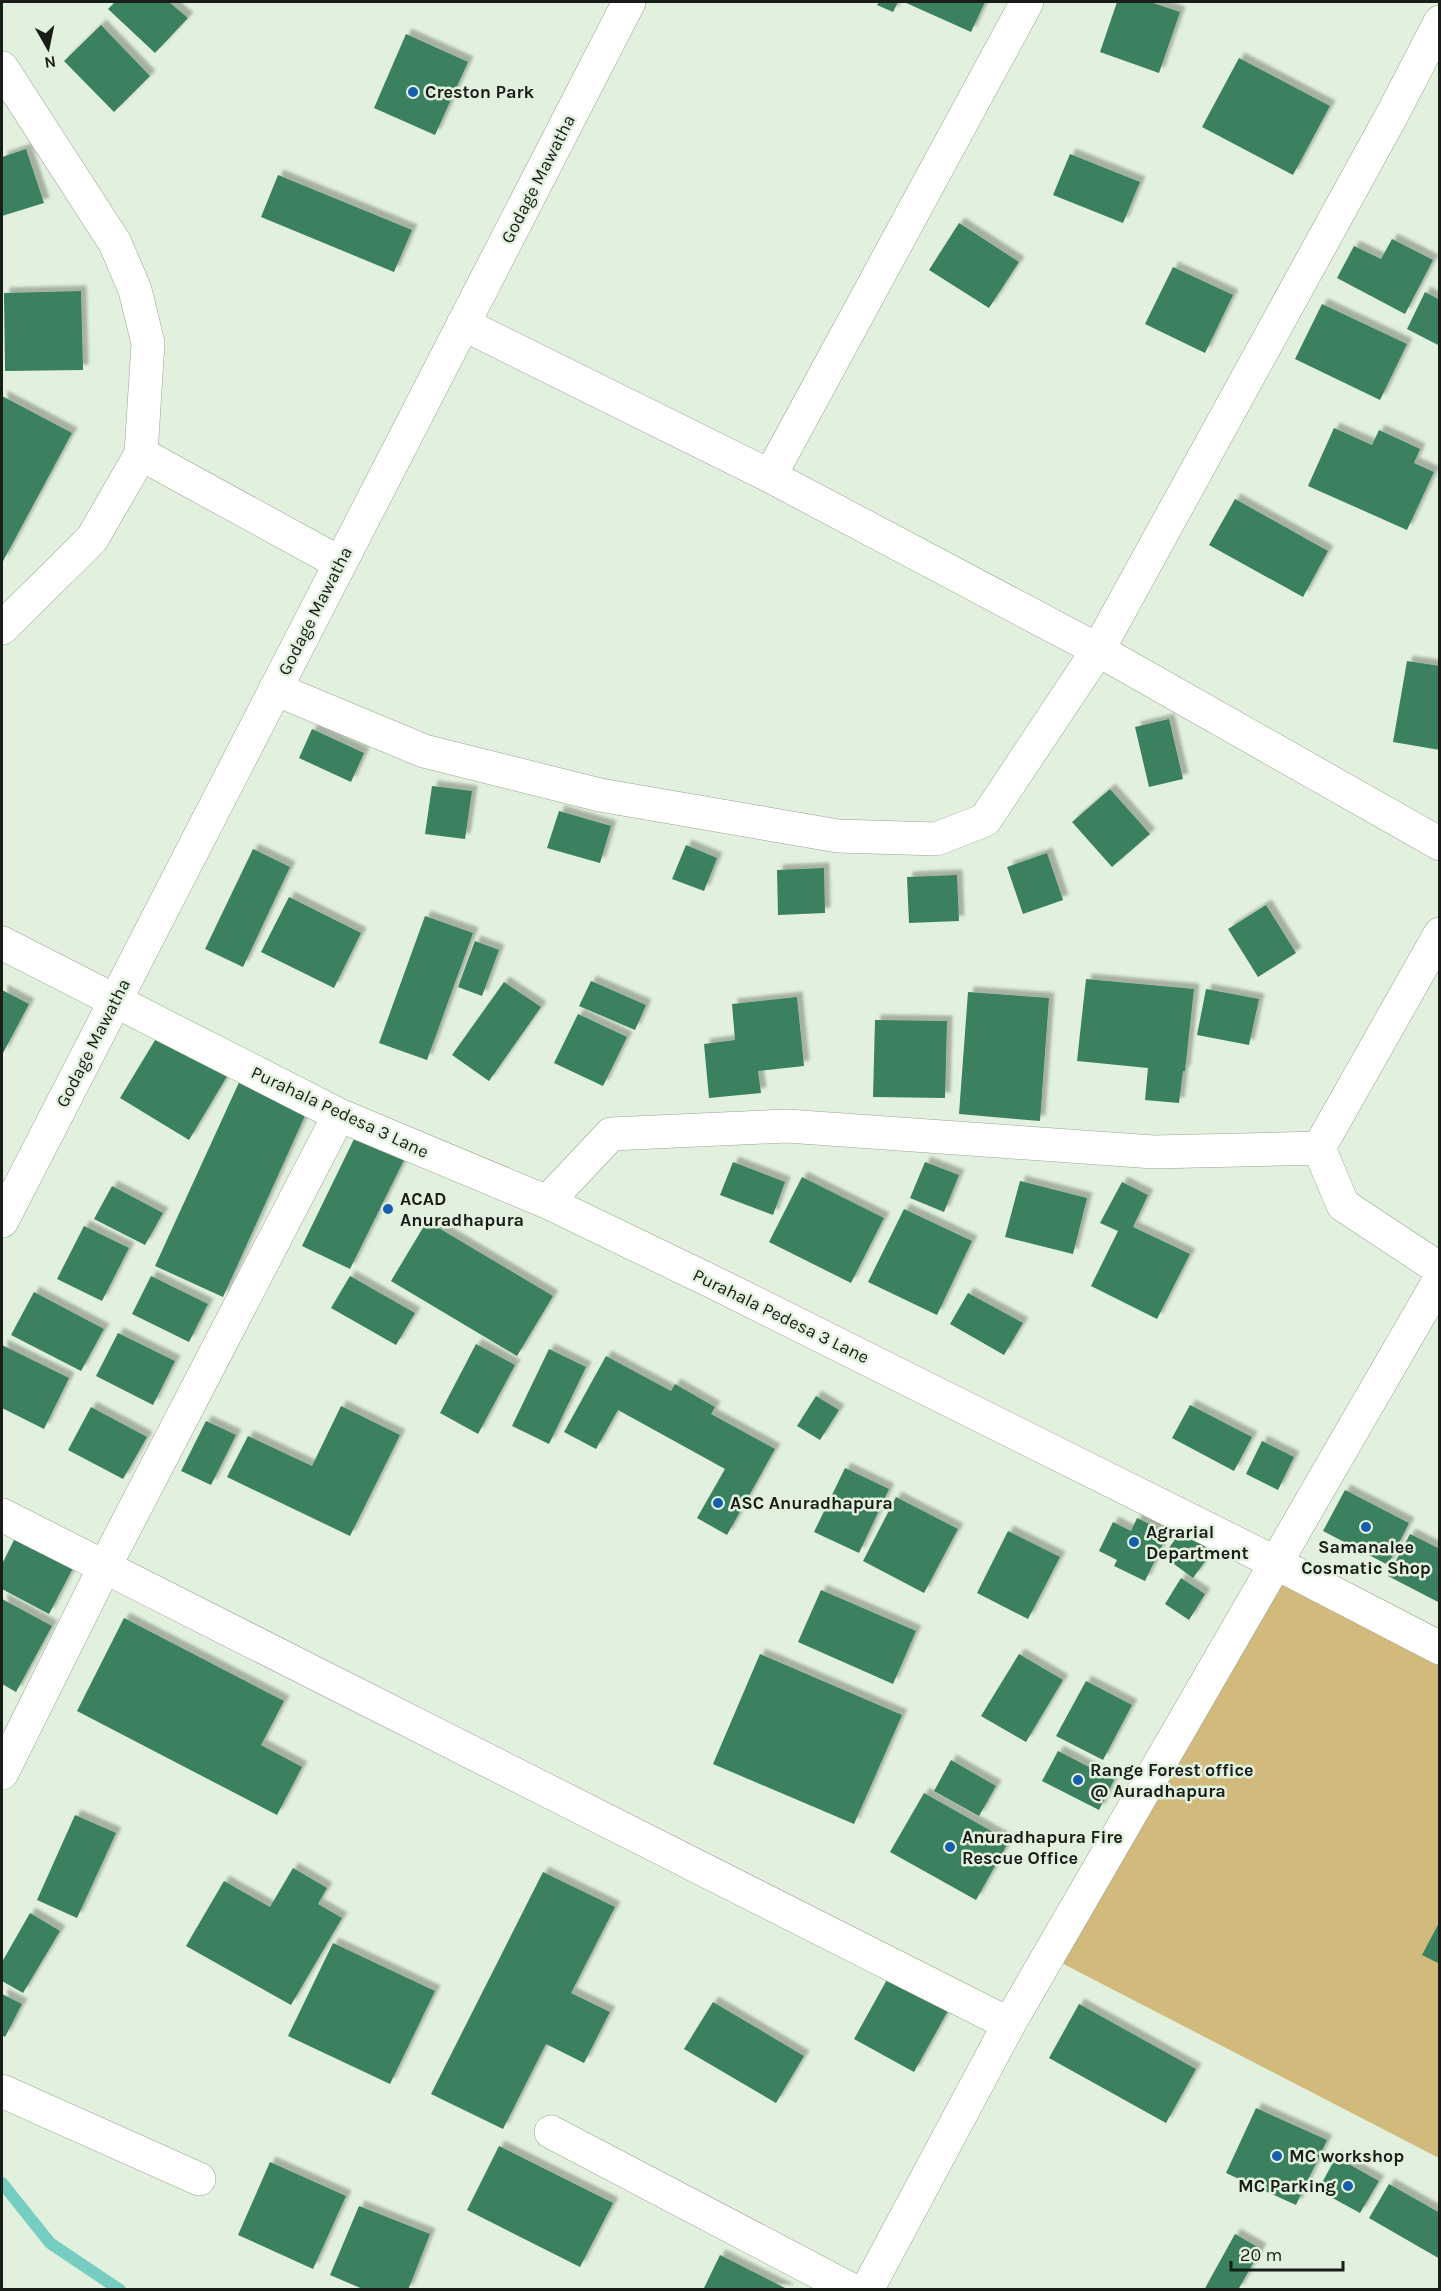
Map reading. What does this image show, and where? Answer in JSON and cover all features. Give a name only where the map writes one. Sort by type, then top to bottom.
[{"type":"street","name":"Godage Mawatha","points":[[2,1221],[629,2]]},
{"type":"street","points":[[770,476],[1027,2]]},
{"type":"street","points":[[275,689],[424,751],[600,795],[838,836],[936,839],[985,820],[1098,650],[1393,113],[1440,22]]},
{"type":"street","points":[[2,68],[116,243],[135,290],[148,343],[141,454],[92,539],[2,628]]},
{"type":"street","points":[[463,324],[770,476],[1098,650],[1440,844]]},
{"type":"street","points":[[141,454],[340,562]]},
{"type":"street","points":[[1319,1148],[1440,934]]},
{"type":"street","name":"Purahala Pedesa 3 Lane","points":[[2,944],[339,1115],[547,1202],[719,1285],[1274,1562],[1440,1648]]},
{"type":"street","points":[[2,1773],[105,1566],[339,1115]]},
{"type":"street","points":[[547,1202],[611,1134],[787,1126],[1154,1152],[1319,1148]]},
{"type":"street","points":[[1319,1148],[1343,1205],[1440,1269]]},
{"type":"street","points":[[867,2289],[1009,2024],[1274,1562],[1440,1279]]},
{"type":"street","points":[[2,1515],[1009,2024]]},
{"type":"street","points":[[2,2091],[199,2179]]},
{"type":"street","points":[[551,2132],[852,2289]]},
{"type":"shaded area","points":[[1274,1562],[1439,1648],[1439,2158],[1048,1956]]},
{"type":"building","points":[[115,2],[169,2],[188,18],[155,53],[108,9]]},
{"type":"building","points":[[879,2],[898,2],[893,12],[877,5]]},
{"type":"building","points":[[904,2],[985,2],[971,32]]},
{"type":"building","points":[[1117,2],[1150,2],[1180,12],[1159,73],[1100,52]]},
{"type":"building","points":[[101,25],[150,76],[114,112],[64,61]]},
{"type":"building","points":[[406,34],[468,62],[435,135],[374,108]]},
{"type":"building","points":[[1239,58],[1330,106],[1293,175],[1202,127]]},
{"type":"building","points":[[26,149],[44,203],[2,216],[2,157]]},
{"type":"building","points":[[1070,154],[1140,182],[1123,223],[1053,195]]},
{"type":"building","points":[[278,175],[412,230],[394,272],[261,217]]},
{"type":"building","points":[[959,223],[1019,262],[989,308],[929,270]]},
{"type":"building","points":[[1392,239],[1433,260],[1405,314],[1337,278],[1354,246],[1381,259]]},
{"type":"building","points":[[1173,267],[1233,295],[1205,353],[1145,324]]},
{"type":"building","points":[[81,291],[83,370],[5,371],[4,293]]},
{"type":"building","points":[[1425,292],[1440,300],[1440,346],[1407,329]]},
{"type":"building","points":[[1322,304],[1407,344],[1380,400],[1295,359]]},
{"type":"building","points":[[2,396],[72,433],[2,563]]},
{"type":"building","points":[[1334,428],[1372,445],[1379,430],[1420,449],[1414,463],[1434,472],[1407,530],[1308,486]]},
{"type":"building","points":[[1235,499],[1328,551],[1303,597],[1209,545]]},
{"type":"building","points":[[1407,661],[1440,666],[1440,750],[1393,742]]},
{"type":"building","points":[[1169,719],[1183,779],[1149,787],[1135,727]]},
{"type":"building","points":[[312,729],[364,753],[351,782],[299,758]]},
{"type":"building","points":[[432,786],[472,791],[465,839],[425,834]]},
{"type":"building","points":[[1110,789],[1150,834],[1112,867],[1072,822]]},
{"type":"building","points":[[559,811],[611,826],[600,863],[547,848]]},
{"type":"building","points":[[686,845],[717,858],[704,891],[672,879]]},
{"type":"building","points":[[253,849],[290,867],[243,967],[205,949]]},
{"type":"building","points":[[1047,853],[1063,900],[1023,914],[1007,867]]},
{"type":"building","points":[[824,868],[825,913],[778,915],[777,870]]},
{"type":"building","points":[[957,875],[959,921],[909,923],[907,877]]},
{"type":"building","points":[[289,897],[361,933],[334,988],[261,952]]},
{"type":"building","points":[[1266,905],[1296,953],[1258,977],[1228,929]]},
{"type":"building","points":[[425,916],[473,933],[427,1060],[379,1043]]},
{"type":"building","points":[[475,941],[499,950],[482,996],[458,987]]},
{"type":"building","points":[[1086,979],[1194,989],[1179,1103],[1145,1100],[1148,1068],[1077,1061]]},
{"type":"building","points":[[591,981],[646,1005],[635,1030],[579,1006]]},
{"type":"building","points":[[504,982],[541,1007],[489,1081],[452,1055]]},
{"type":"building","points":[[1206,989],[1259,999],[1249,1045],[1197,1035]]},
{"type":"building","points":[[2,990],[29,1004],[2,1055]]},
{"type":"building","points":[[968,992],[1049,998],[1040,1121],[959,1114]]},
{"type":"building","points":[[797,997],[804,1066],[758,1071],[761,1093],[709,1098],[704,1044],[735,1040],[732,1004]]},
{"type":"building","points":[[578,1014],[627,1037],[603,1086],[554,1063]]},
{"type":"building","points":[[875,1020],[947,1021],[945,1098],[873,1097]]},
{"type":"building","points":[[160,1032],[229,1073],[189,1140],[120,1098]]},
{"type":"building","points":[[241,1078],[308,1109],[223,1297],[155,1266]]},
{"type":"building","points":[[355,1137],[404,1160],[350,1269],[302,1246]]},
{"type":"building","points":[[733,1162],[785,1182],[773,1215],[720,1195]]},
{"type":"building","points":[[925,1162],[959,1175],[944,1212],[910,1198]]},
{"type":"building","points":[[802,1177],[884,1218],[851,1283],[769,1242]]},
{"type":"building","points":[[1020,1181],[1087,1198],[1073,1254],[1005,1237]]},
{"type":"building","points":[[1122,1182],[1148,1195],[1133,1227],[1190,1254],[1157,1319],[1091,1286],[1118,1231],[1100,1223]]},
{"type":"building","points":[[112,1186],[163,1213],[145,1245],[94,1219]]},
{"type":"building","points":[[904,1209],[972,1241],[937,1315],[868,1282]]},
{"type":"building","points":[[427,1221],[553,1296],[517,1356],[391,1281]]},
{"type":"building","points":[[84,1226],[129,1248],[102,1301],[57,1279]]},
{"type":"building","points":[[151,1276],[208,1304],[189,1342],[132,1314]]},
{"type":"building","points":[[350,1276],[415,1313],[396,1345],[331,1308]]},
{"type":"building","points":[[34,1292],[104,1329],[81,1371],[11,1335]]},
{"type":"building","points":[[968,1293],[1023,1323],[1004,1355],[950,1324]]},
{"type":"building","points":[[118,1333],[175,1361],[153,1405],[96,1376]]},
{"type":"building","points":[[476,1344],[515,1365],[478,1434],[440,1413]]},
{"type":"building","points":[[2,1345],[69,1378],[44,1429],[2,1408]]},
{"type":"building","points":[[549,1349],[586,1367],[549,1444],[512,1426]]},
{"type":"building","points":[[606,1356],[671,1391],[675,1384],[715,1407],[711,1414],[775,1449],[727,1535],[697,1518],[725,1469],[618,1410],[596,1449],[564,1432]]},
{"type":"building","points":[[816,1396],[839,1410],[820,1440],[797,1426]]},
{"type":"building","points":[[1190,1405],[1252,1437],[1234,1471],[1172,1438]]},
{"type":"building","points":[[341,1406],[400,1435],[350,1536],[227,1477],[248,1436],[312,1466]]},
{"type":"building","points":[[91,1407],[147,1437],[123,1479],[68,1450]]},
{"type":"building","points":[[206,1421],[236,1435],[211,1485],[181,1471]]},
{"type":"building","points":[[1262,1441],[1294,1457],[1278,1490],[1246,1474]]},
{"type":"building","points":[[845,1468],[889,1489],[859,1553],[814,1532]]},
{"type":"building","name":"Samanalee Cosmatic Shop","points":[[1345,1490],[1409,1523],[1388,1565],[1323,1531]]},
{"type":"building","points":[[896,1497],[958,1529],[924,1593],[863,1561]]},
{"type":"building","name":"Agrarial Department","points":[[1137,1518],[1168,1533],[1145,1581],[1114,1566],[1117,1560],[1099,1551],[1113,1522],[1131,1531]]},
{"type":"building","name":"Agrarial Department","points":[[1182,1530],[1212,1552],[1193,1578],[1163,1556]]},
{"type":"building","points":[[1008,1531],[1060,1557],[1028,1619],[977,1593]]},
{"type":"building","points":[[1410,1534],[1440,1549],[1440,1603],[1388,1576]]},
{"type":"building","points":[[16,1536],[74,1566],[49,1614],[2,1589],[2,1564]]},
{"type":"building","name":"Agrarial Department","points":[[1181,1578],[1205,1594],[1189,1620],[1165,1604]]},
{"type":"building","points":[[821,1590],[916,1631],[893,1684],[798,1642]]},
{"type":"building","points":[[2,1599],[52,1626],[16,1692],[2,1684]]},
{"type":"building","points":[[124,1618],[284,1701],[261,1745],[302,1767],[277,1815],[77,1711]]},
{"type":"building","points":[[760,1654],[902,1715],[854,1824],[713,1764]]},
{"type":"building","points":[[1019,1654],[1063,1680],[1026,1742],[981,1716]]},
{"type":"building","points":[[1086,1681],[1132,1705],[1103,1760],[1056,1736]]},
{"type":"building","name":"Range Forest office @ Auradhapura","points":[[1058,1751],[1114,1780],[1099,1810],[1042,1781]]},
{"type":"building","name":"Anuradhapura Fire Rescue Office","points":[[951,1760],[996,1786],[979,1816],[934,1791]]},
{"type":"building","name":"Anuradhapura Fire Rescue Office","points":[[924,1793],[1009,1841],[976,1900],[890,1852]]},
{"type":"building","points":[[75,1815],[116,1833],[77,1918],[37,1900]]},
{"type":"building","points":[[293,1868],[327,1888],[318,1904],[342,1918],[291,2005],[186,1946],[224,1881],[270,1907]]},
{"type":"building","points":[[543,1872],[615,1907],[571,1993],[610,2012],[584,2063],[546,2044],[503,2129],[431,2094]]},
{"type":"building","points":[[30,1913],[60,1931],[23,1993],[2,1981],[2,1962]]},
{"type":"building","points":[[1440,1921],[1440,1964],[1422,1955]]},
{"type":"building","points":[[333,1943],[435,1991],[390,2084],[288,2036]]},
{"type":"building","points":[[889,1976],[949,2009],[914,2072],[854,2039]]},
{"type":"building","points":[[2,1994],[22,2004],[5,2037],[2,2035]]},
{"type":"building","points":[[713,2002],[804,2056],[776,2103],[684,2049]]},
{"type":"building","points":[[1079,2004],[1196,2069],[1166,2123],[1049,2058]]},
{"type":"building","name":"MC workshop","points":[[1256,2108],[1327,2140],[1296,2205],[1226,2173]]},
{"type":"building","points":[[499,2146],[613,2203],[580,2267],[467,2210]]},
{"type":"building","name":"MC Parking","points":[[1336,2157],[1379,2181],[1360,2213],[1318,2190]]},
{"type":"building","points":[[270,2162],[346,2196],[313,2269],[238,2235]]},
{"type":"building","points":[[1389,2184],[1440,2213],[1440,2259],[1369,2218]]},
{"type":"building","points":[[359,2206],[430,2234],[408,2290],[365,2290],[330,2275]]},
{"type":"building","points":[[1235,2234],[1261,2249],[1238,2290],[1204,2290]]},
{"type":"building","points":[[720,2255],[789,2290],[703,2290]]},
{"type":"waterway","points":[[2,2183],[50,2243],[120,2290]]},
{"type":"place","name":"Creston Park","points":[[413,92]]},
{"type":"place","name":"ACAD Anuradhapura","points":[[388,1209]]},
{"type":"place","name":"ASC Anuradhapura","points":[[718,1503]]},
{"type":"place","name":"Samanalee Cosmatic Shop","points":[[1366,1527]]},
{"type":"place","name":"Agrarial Department","points":[[1134,1542]]},
{"type":"place","name":"Range Forest office @ Auradhapura","points":[[1078,1780]]},
{"type":"place","name":"Anuradhapura Fire Rescue Office","points":[[950,1847]]},
{"type":"place","name":"MC workshop","points":[[1277,2156]]},
{"type":"place","name":"MC Parking","points":[[1348,2186]]}]
